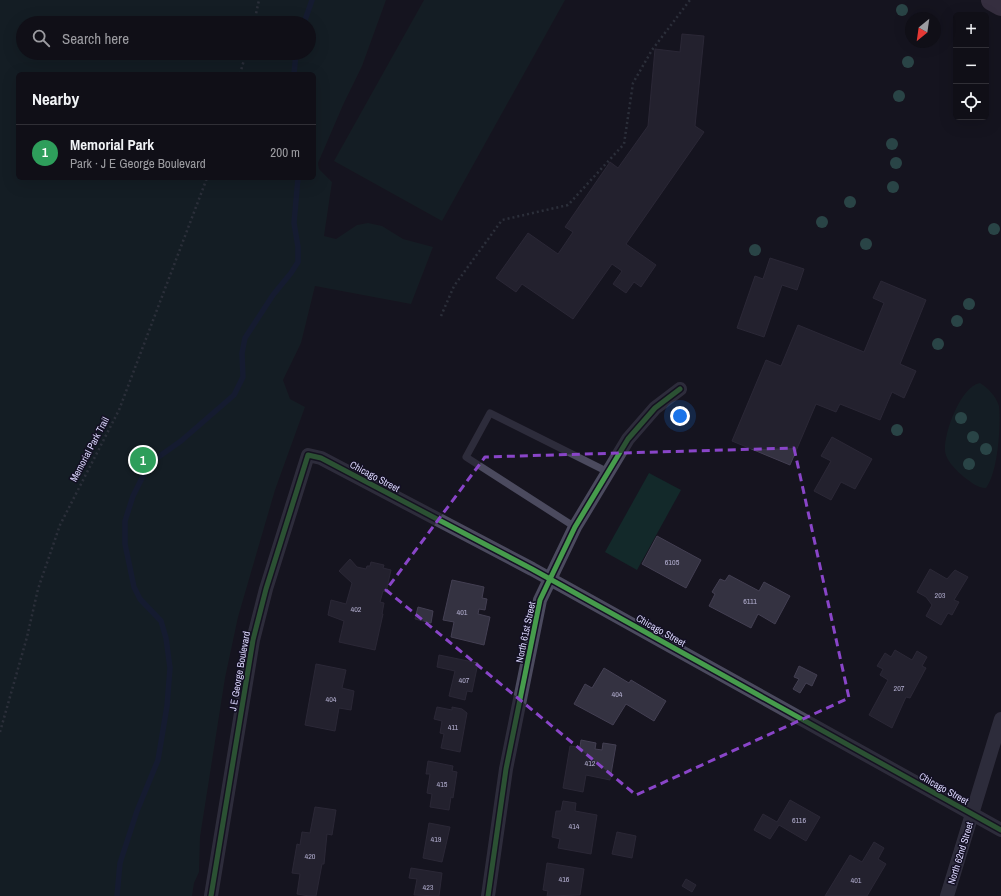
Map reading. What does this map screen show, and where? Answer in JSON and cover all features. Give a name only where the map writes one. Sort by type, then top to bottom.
[{"type":"highway","points":[[992,0],[1001,5]]},
{"type":"street","name":"North 61st Street","points":[[488,896],[506,769],[540,600],[575,528],[628,439],[655,408],[680,389]]},
{"type":"street","name":"Chicago Street","points":[[308,455],[321,458],[550,579],[1001,830]]},
{"type":"street","name":"J E George Boulevard","points":[[211,896],[253,640],[266,589],[308,455]]},
{"type":"street","name":"North 62nd Street","points":[[947,896],[1001,719]]},
{"type":"lane","points":[[575,528],[466,457],[490,413],[608,472]]},
{"type":"path","points":[[256,16],[259,0]]},
{"type":"path","points":[[441,316],[454,286],[502,220],[568,205],[624,144],[634,83],[652,50],[690,0]]},
{"type":"path","points":[[241,72],[244,60]]},
{"type":"highlighted area","points":[[794,448],[849,698],[636,795],[386,590],[485,457]]},
{"type":"green space","points":[[0,0],[386,0],[362,66],[318,163],[319,169],[332,182],[324,236],[336,239],[357,225],[368,223],[382,226],[403,239],[433,247],[411,304],[315,286],[301,343],[283,380],[290,399],[305,407],[275,490],[238,617],[225,678],[200,837],[199,872],[194,883],[192,896],[0,896]]},
{"type":"green space","points":[[424,0],[565,0],[442,221],[334,161]]},
{"type":"green space","points":[[980,383],[994,395],[999,406],[1000,415],[996,460],[990,481],[986,488],[977,486],[961,475],[947,458],[945,450],[947,432],[960,401],[966,392],[973,386]]},
{"type":"green space","points":[[649,473],[681,490],[637,570],[605,552]]},
{"type":"building","points":[[682,34],[704,36],[695,126],[704,132],[626,244],[656,265],[641,287],[634,282],[626,293],[613,284],[622,271],[612,264],[573,319],[522,284],[516,292],[496,278],[528,233],[558,254],[573,232],[565,227],[610,162],[618,168],[648,126],[655,49],[680,52]]},
{"type":"building","points":[[770,258],[804,269],[797,290],[782,285],[764,337],[737,328],[755,276],[763,279]]},
{"type":"building","points":[[881,281],[926,300],[900,364],[916,371],[904,398],[892,392],[880,420],[840,404],[836,412],[816,404],[790,465],[732,441],[766,360],[781,366],[798,325],[864,352],[884,303],[873,298]]},
{"type":"building","points":[[832,437],[872,459],[855,489],[841,482],[831,500],[814,491],[831,461],[821,456]]},
{"type":"building","points":[[657,536],[701,560],[686,588],[642,564]]},
{"type":"building","points":[[350,559],[357,567],[366,569],[367,566],[370,566],[371,562],[384,565],[383,568],[391,570],[386,592],[383,591],[380,602],[384,603],[383,614],[375,650],[339,642],[344,621],[328,615],[331,600],[346,604],[352,583],[339,571]]},
{"type":"building","points":[[930,569],[947,579],[955,570],[968,577],[954,600],[959,602],[952,615],[948,613],[941,625],[926,616],[932,605],[926,597],[917,592]]},
{"type":"building","points":[[729,575],[759,591],[764,582],[790,596],[775,624],[758,614],[751,628],[709,606],[715,594],[712,592],[720,579],[725,581]]},
{"type":"building","points":[[452,580],[484,587],[482,598],[487,599],[485,610],[479,609],[478,614],[490,617],[484,645],[451,637],[454,622],[443,620]]},
{"type":"building","points":[[418,607],[433,611],[431,623],[415,619]]},
{"type":"building","points":[[895,650],[912,660],[917,651],[927,657],[922,666],[926,668],[910,698],[906,697],[892,728],[869,715],[888,680],[880,675],[883,669],[877,666],[885,653],[891,657]]},
{"type":"building","points":[[439,655],[478,663],[472,692],[467,691],[465,700],[449,696],[455,671],[437,667]]},
{"type":"building","points":[[316,664],[346,670],[342,688],[354,691],[351,710],[339,708],[335,731],[305,725]]},
{"type":"building","points":[[799,666],[817,675],[812,686],[806,683],[800,693],[793,689],[799,679],[794,677]]},
{"type":"building","points":[[604,668],[629,683],[631,680],[666,701],[654,721],[626,704],[613,725],[574,704],[585,684],[592,688]]},
{"type":"building","points":[[437,707],[452,710],[452,707],[462,709],[467,713],[460,752],[441,748],[444,734],[440,733],[442,721],[434,719]]},
{"type":"building","points":[[581,740],[596,743],[595,749],[602,750],[603,743],[616,745],[610,780],[586,775],[583,792],[563,788],[570,746],[580,747]]},
{"type":"building","points":[[428,761],[453,766],[452,771],[457,772],[453,798],[451,797],[449,810],[430,807],[432,794],[427,793],[430,774],[426,774]]},
{"type":"building","points":[[790,800],[820,817],[806,841],[779,825],[770,839],[754,830],[763,814],[777,822]]},
{"type":"building","points":[[563,801],[576,803],[575,811],[597,815],[591,854],[558,848],[560,839],[552,837],[556,811],[561,811]]},
{"type":"building","points":[[315,807],[336,810],[332,835],[327,834],[324,864],[322,864],[316,896],[309,896],[297,894],[300,874],[292,873],[297,844],[300,845],[302,832],[310,833]]},
{"type":"building","points":[[429,823],[450,827],[442,862],[423,858]]},
{"type":"building","points":[[617,832],[636,836],[632,858],[612,854]]},
{"type":"building","points":[[874,842],[884,848],[878,859],[886,864],[867,896],[825,896],[850,855],[862,862]]},
{"type":"building","points":[[547,863],[584,869],[580,895],[547,896],[548,891],[543,890]]},
{"type":"building","points":[[411,868],[442,873],[439,896],[414,895],[417,879],[409,878]]},
{"type":"building","points":[[686,879],[696,885],[692,892],[682,886]]},
{"type":"waterway","points":[[306,16],[312,0]]},
{"type":"waterway","points":[[294,72],[295,60]]},
{"type":"waterway","points":[[117,896],[120,863],[137,811],[158,760],[167,706],[170,668],[166,638],[161,621],[140,599],[134,587],[125,544],[125,521],[133,496],[145,472],[157,458],[181,441],[234,395],[243,377],[242,353],[245,338],[273,295],[298,262],[298,247],[294,223],[298,180]]},
{"type":"cycle path","points":[[488,896],[506,769],[540,600],[575,527],[628,439],[655,408],[680,389]]},
{"type":"cycle path","points":[[211,896],[253,640],[266,589],[308,455],[321,458],[532,569],[1001,830]]},
{"type":"place","name":"Memorial Park","points":[[143,460]]}]
